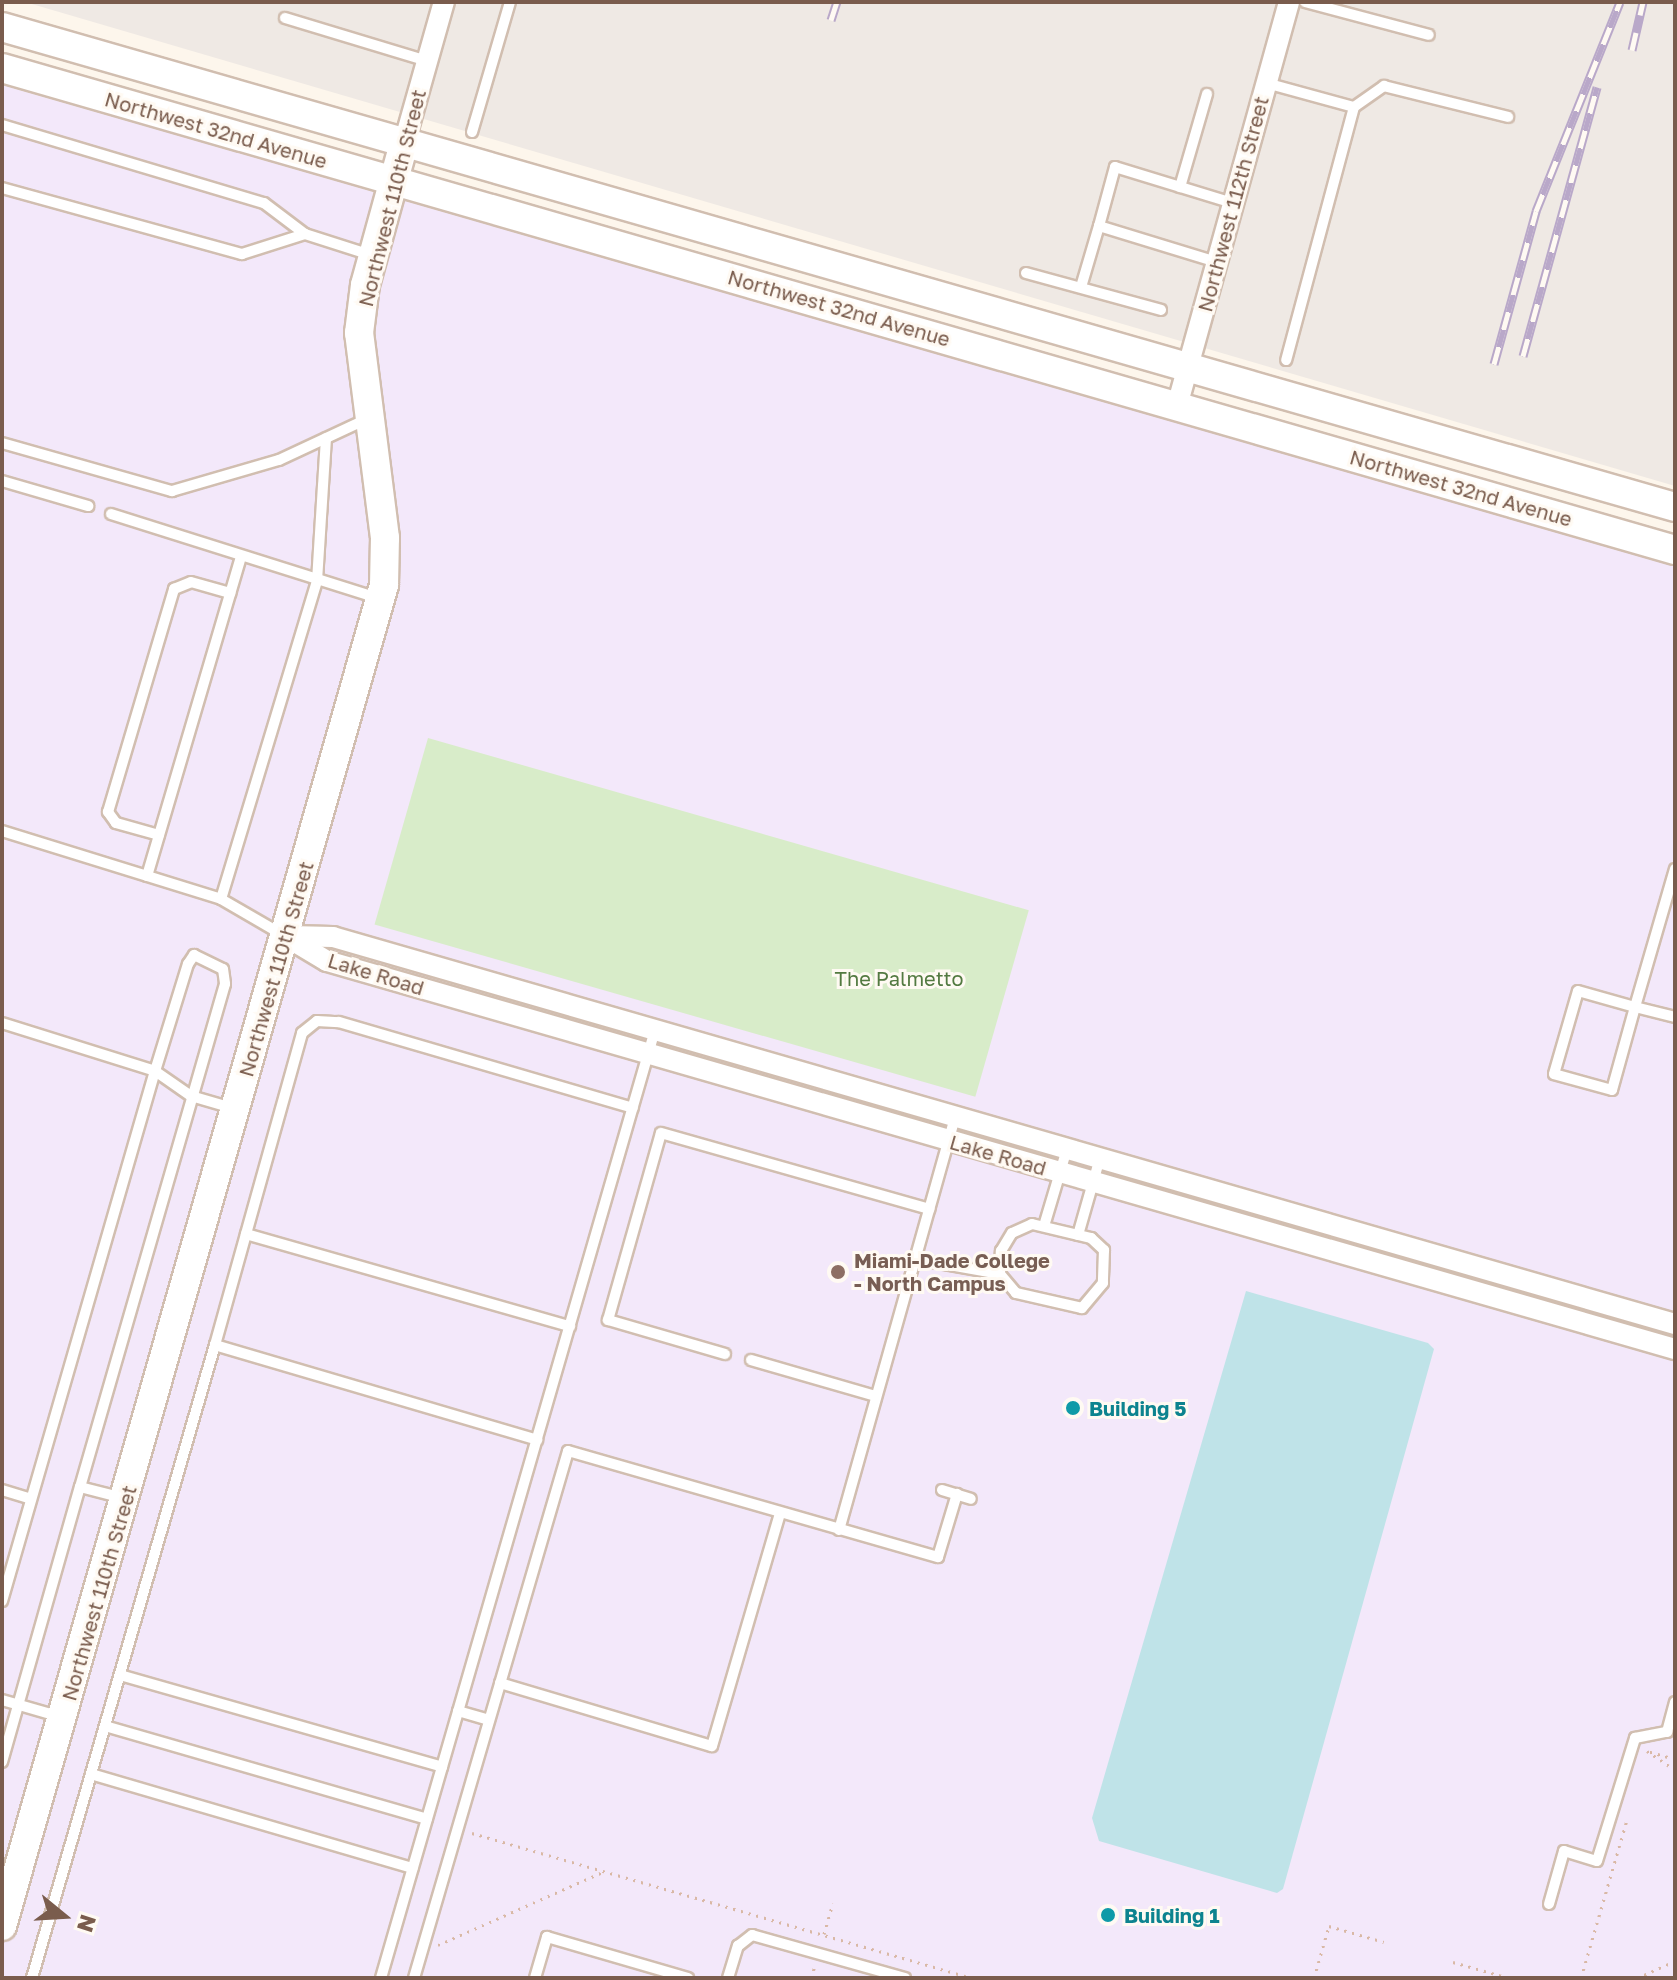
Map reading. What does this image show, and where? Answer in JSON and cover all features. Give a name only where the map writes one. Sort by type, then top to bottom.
[{"type":"main road","name":"Northwest 32nd Avenue","points":[[2,27],[1189,364],[1675,507]]},
{"type":"main road","name":"Northwest 32nd Avenue","points":[[2,68],[1675,550]]},
{"type":"main road","name":"Northwest 110th Street","points":[[2,1926],[380,599],[385,538],[359,333],[373,256],[404,143]]},
{"type":"street","name":"Northwest 110th Street","points":[[404,143],[444,2]]},
{"type":"street","name":"Northwest 112th Street","points":[[1177,406],[1289,2]]},
{"type":"street","name":"Lake Road","points":[[285,936],[333,937],[1675,1324]]},
{"type":"street","name":"Lake Road","points":[[285,936],[327,961],[1675,1349]]},
{"type":"lane","points":[[472,132],[510,2]]},
{"type":"lane","points":[[1305,2],[1429,35]]},
{"type":"lane","points":[[285,18],[427,61]]},
{"type":"lane","points":[[1266,83],[1354,107]]},
{"type":"lane","points":[[1286,360],[1354,107],[1384,86],[1508,117]]},
{"type":"lane","points":[[1180,187],[1207,94]]},
{"type":"lane","points":[[2,125],[264,203],[305,234],[373,256]]},
{"type":"lane","points":[[1081,287],[1115,167],[1233,203]]},
{"type":"lane","points":[[2,188],[242,254],[305,234]]},
{"type":"lane","points":[[1099,226],[1217,262]]},
{"type":"lane","points":[[1026,273],[1161,310]]},
{"type":"lane","points":[[2,443],[172,491],[279,460],[368,418]]},
{"type":"lane","points":[[221,899],[317,581],[326,438]]},
{"type":"lane","points":[[2,481],[88,506]]},
{"type":"lane","points":[[111,514],[380,599]]},
{"type":"lane","points":[[147,876],[241,557]]},
{"type":"lane","points":[[159,835],[116,823],[108,812],[174,589],[191,582],[230,593]]},
{"type":"lane","points":[[2,831],[221,899],[285,936]]},
{"type":"lane","points":[[1675,869],[1635,1007],[1612,1090],[1554,1074],[1578,991],[1635,1007],[1675,1017]]},
{"type":"lane","points":[[2,1601],[188,964],[194,955],[217,962],[225,984],[2,1762]]},
{"type":"lane","points":[[32,1978],[302,1033],[317,1021],[339,1022],[633,1108]]},
{"type":"lane","points":[[2,1023],[155,1071],[191,1096],[236,1109]]},
{"type":"lane","points":[[381,1978],[655,1030]]},
{"type":"lane","points":[[839,1530],[955,1116]]},
{"type":"lane","points":[[725,1354],[608,1320],[661,1133],[929,1209]]},
{"type":"lane","points":[[1044,1226],[1067,1149]]},
{"type":"lane","points":[[1078,1235],[1100,1158]]},
{"type":"lane","points":[[915,1259],[1000,1274],[1016,1293],[1082,1308],[1094,1299],[1106,1264],[1104,1250],[1078,1235],[1032,1224],[1012,1233],[1001,1251],[1000,1274]]},
{"type":"lane","points":[[246,1234],[570,1326]]},
{"type":"lane","points":[[215,1345],[537,1440]]},
{"type":"lane","points":[[751,1360],[876,1396]]},
{"type":"lane","points":[[414,1978],[568,1451],[938,1557],[957,1494]]},
{"type":"lane","points":[[80,1487],[126,1499]]},
{"type":"lane","points":[[2,1490],[31,1499]]},
{"type":"lane","points":[[942,1490],[971,1499]]},
{"type":"lane","points":[[500,1683],[712,1746],[780,1513]]},
{"type":"lane","points":[[120,1675],[442,1767]]},
{"type":"lane","points":[[2,1700],[63,1717]]},
{"type":"lane","points":[[1549,1904],[1564,1851],[1597,1861],[1635,1738],[1667,1732],[1675,1702]]},
{"type":"lane","points":[[458,1711],[489,1720]]},
{"type":"lane","points":[[105,1726],[427,1819]]},
{"type":"lane","points":[[91,1774],[413,1868]]},
{"type":"lane","points":[[728,1978],[738,1946],[752,1935],[905,1978]]},
{"type":"lane","points":[[535,1978],[547,1937],[688,1978]]},
{"type":"path","points":[[1647,1751],[1675,1759]]},
{"type":"path","points":[[1642,1767],[1647,1751]]},
{"type":"path","points":[[1647,1751],[1675,1770]]},
{"type":"path","points":[[1581,1978],[1629,1812]]},
{"type":"path","points":[[468,1832],[972,1978]]},
{"type":"path","points":[[435,1945],[605,1871]]},
{"type":"path","points":[[822,1942],[833,1903]]},
{"type":"path","points":[[1314,1978],[1329,1926],[1384,1942]]},
{"type":"path","points":[[1637,1978],[1675,1961]]},
{"type":"path","points":[[1453,1962],[1509,1978]]},
{"type":"path","points":[[811,1978],[815,1966]]},
{"type":"shaded area","points":[[25,2],[1675,2],[1675,486]]},
{"type":"shaded area","name":"Miami-Dade College - North Campus","points":[[2,85],[1675,566],[1675,1978],[2,1978]]},
{"type":"green space","name":"The Palmetto","points":[[428,738],[1029,910],[975,1097],[375,924]]},
{"type":"water","points":[[1246,1291],[1428,1343],[1434,1349],[1283,1889],[1277,1893],[1099,1841],[1092,1818]]},
{"type":"railway","points":[[831,20],[837,2]]},
{"type":"railway","points":[[1494,364],[1536,211],[1620,2]]},
{"type":"railway","points":[[1632,50],[1643,2]]},
{"type":"railway","points":[[1523,356],[1597,87]]},
{"type":"place","name":"Miami-Dade College - North Campus","points":[[838,1272]]},
{"type":"place","name":"Building 5","points":[[1073,1408]]},
{"type":"place","name":"Building 1","points":[[1108,1915]]}]
